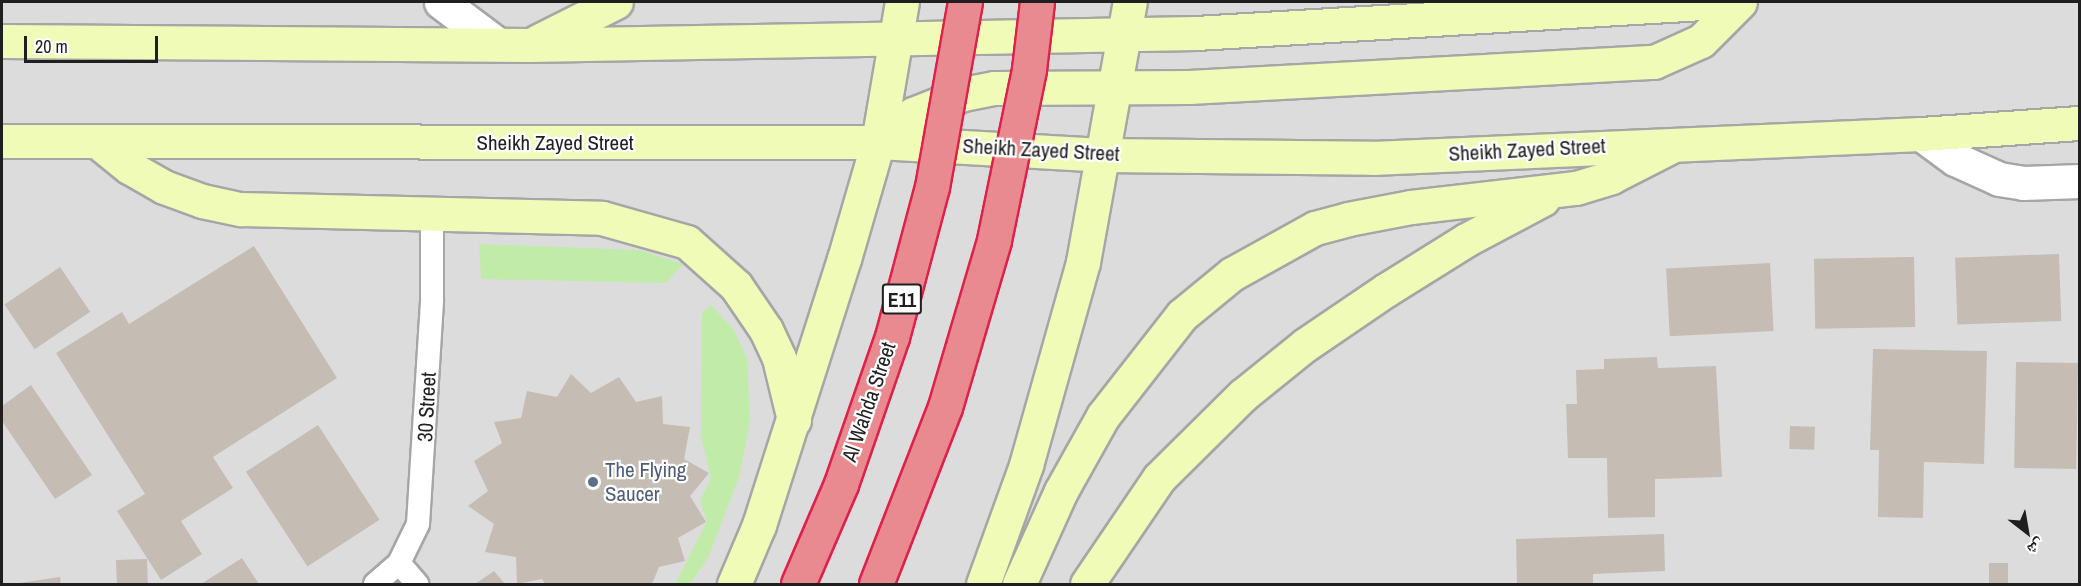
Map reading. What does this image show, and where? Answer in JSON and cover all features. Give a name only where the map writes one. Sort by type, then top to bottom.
[{"type":"highway","name":"Al Wahda Street","points":[[798,585],[841,484],[892,337],[933,187],[965,2]]},
{"type":"highway","points":[[876,585],[945,407],[994,240],[1029,69],[1037,2]]},
{"type":"main road","points":[[513,45],[616,2]]},
{"type":"main road","points":[[734,585],[759,525],[794,420],[878,142],[898,37],[902,2]]},
{"type":"main road","points":[[983,585],[1026,465],[1083,262],[1102,155],[1117,88],[1130,2]]},
{"type":"main road","points":[[2,41],[513,45],[1196,33],[1589,4],[1720,2]]},
{"type":"main road","points":[[878,142],[913,114],[963,94],[994,88],[1117,88],[1654,62],[1701,41],[1740,2]]},
{"type":"main road","name":"Sheikh Zayed Street","points":[[2,141],[878,142],[1102,155],[1372,158],[1680,142],[1921,134],[2079,123]]},
{"type":"main road","points":[[98,142],[138,172],[201,201],[241,209],[602,218],[687,242],[736,286],[766,330],[780,358],[794,420]]},
{"type":"main road","points":[[1019,585],[1061,491],[1103,416],[1182,315],[1223,280],[1264,253],[1315,228],[1411,207],[1564,189],[1611,177],[1680,142]]},
{"type":"main road","points":[[1086,585],[1124,525],[1159,478],[1242,395],[1305,345],[1386,290],[1466,240],[1564,189]]},
{"type":"street","points":[[441,2],[513,45]]},
{"type":"street","points":[[1921,134],[1955,159],[1999,179],[2023,183],[2079,181]]},
{"type":"lane","name":"30 Street","points":[[375,585],[399,562],[411,544],[422,502],[432,299],[432,214]]},
{"type":"lane","points":[[399,562],[417,585]]},
{"type":"shaded area","points":[[2,2],[2079,2],[2079,584],[2,584]]},
{"type":"green space","points":[[479,244],[639,250],[683,264],[666,283],[481,279]]},
{"type":"green space","points":[[711,305],[734,330],[747,359],[750,422],[739,477],[708,558],[690,584],[675,584],[707,521],[700,501],[711,478],[701,436],[702,313]]},
{"type":"building","points":[[254,246],[337,378],[213,457],[233,488],[181,521],[202,554],[161,580],[117,511],[145,494],[56,353],[122,312],[129,324]]},
{"type":"building","points":[[2059,254],[2061,321],[1957,325],[1955,258]]},
{"type":"building","points":[[1914,257],[1915,327],[1815,329],[1814,259]]},
{"type":"building","points":[[1770,263],[1774,331],[1670,336],[1666,268]]},
{"type":"building","points":[[60,267],[90,312],[35,349],[4,304]]},
{"type":"building","points":[[1873,349],[1987,351],[1984,464],[1924,462],[1923,518],[1878,517],[1879,450],[1870,450]]},
{"type":"building","points":[[1657,357],[1658,368],[1716,366],[1722,477],[1655,479],[1655,517],[1608,518],[1607,458],[1568,458],[1566,404],[1577,404],[1576,370],[1604,369],[1604,359]]},
{"type":"building","points":[[2016,362],[2078,363],[2076,469],[2014,468]]},
{"type":"building","name":"The Flying Saucer","points":[[571,374],[591,393],[619,377],[636,402],[662,396],[663,424],[690,427],[684,459],[709,473],[690,496],[706,522],[678,538],[685,561],[659,567],[652,584],[545,584],[542,579],[517,584],[516,557],[485,552],[494,524],[468,506],[488,491],[474,461],[502,443],[494,422],[521,418],[527,391],[557,397]]},
{"type":"building","points":[[31,385],[92,475],[55,499],[2,421],[2,406]]},
{"type":"building","points":[[318,425],[380,520],[307,567],[246,472]]},
{"type":"building","points":[[1790,426],[1815,427],[1814,450],[1789,449]]},
{"type":"building","points":[[1664,534],[1665,571],[1593,574],[1593,584],[1517,584],[1516,539]]},
{"type":"building","points":[[242,558],[259,584],[201,584]]},
{"type":"building","points":[[147,559],[148,584],[117,584],[116,560]]},
{"type":"building","points":[[1989,563],[2008,563],[2008,584],[1989,584]]},
{"type":"building","points":[[494,571],[505,584],[475,584]]},
{"type":"building","points":[[60,577],[61,584],[19,584],[19,583]]},
{"type":"place","name":"The Flying Saucer","points":[[593,482]]}]
